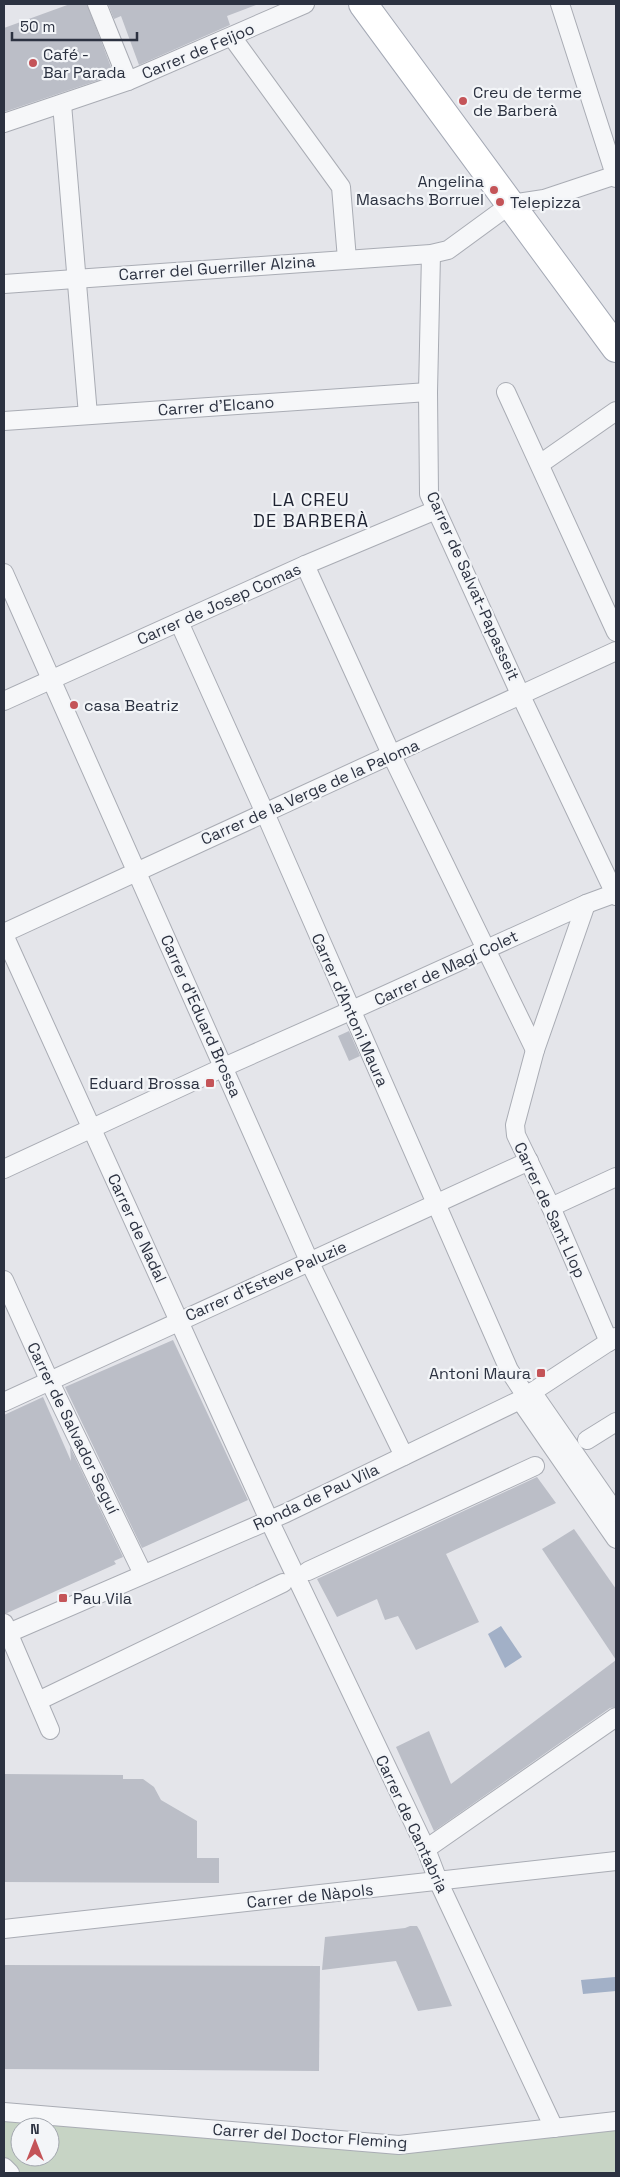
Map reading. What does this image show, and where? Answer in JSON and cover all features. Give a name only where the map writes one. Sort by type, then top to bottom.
[{"type":"main road","points":[[363,4],[616,348]]},
{"type":"street","points":[[97,4],[128,81]]},
{"type":"street","name":"Carrer de Feijoo","points":[[4,123],[128,81],[305,4]]},
{"type":"street","points":[[511,204],[544,199],[616,176],[560,4]]},
{"type":"street","points":[[232,37],[341,187],[347,259]]},
{"type":"street","points":[[62,104],[88,415]]},
{"type":"street","name":"Carrer del Guerriller Alzina","points":[[4,284],[431,254],[448,250],[511,204]]},
{"type":"street","name":"Carrer de Salvat-Papasseit","points":[[431,254],[428,392],[429,494],[521,696],[616,894]]},
{"type":"street","name":"Carrer d'Elcano","points":[[4,421],[428,392]]},
{"type":"street","points":[[506,392],[616,632]]},
{"type":"street","points":[[540,464],[616,411]]},
{"type":"street","name":"Carrer de Josep Comas","points":[[4,701],[305,565],[436,510]]},
{"type":"street","points":[[305,565],[392,756],[534,1050]]},
{"type":"street","name":"Carrer d'Eduard Brossa","points":[[4,573],[310,1263],[404,1456]]},
{"type":"street","name":"Carrer d'Antoni Maura","points":[[179,622],[265,813],[350,1011],[509,1370],[526,1396]]},
{"type":"street","name":"Carrer de la Verge de la Paloma","points":[[4,934],[136,871],[392,756],[616,651]]},
{"type":"street","name":"Carrer de Magí Colet","points":[[4,1169],[224,1067],[586,904],[616,894]]},
{"type":"street","name":"Carrer de Sant Llop","points":[[586,904],[534,1050],[515,1126],[516,1136],[613,1339]]},
{"type":"street","name":"Carrer de Nadal","points":[[4,934],[269,1520]]},
{"type":"street","name":"Carrer d'Esteve Paluzie","points":[[4,1402],[180,1320],[310,1263],[436,1202],[529,1161]]},
{"type":"street","points":[[551,1207],[616,1177]]},
{"type":"street","name":"Carrer de Salvador Seguí","points":[[4,1280],[50,1382],[143,1574]]},
{"type":"street","name":"Ronda de Pau Vila","points":[[5,1630],[269,1520],[404,1456],[526,1396],[613,1339]]},
{"type":"street","points":[[526,1396],[616,1513]]},
{"type":"street","points":[[526,1396],[616,1539]]},
{"type":"street","points":[[587,1440],[616,1422]]},
{"type":"street","points":[[308,1571],[535,1466]]},
{"type":"street","name":"Carrer de Cantabria","points":[[269,1520],[426,1849],[439,1882],[554,2128]]},
{"type":"street","points":[[38,1701],[283,1582]]},
{"type":"street","points":[[5,1630],[50,1730]]},
{"type":"street","points":[[426,1849],[616,1717]]},
{"type":"street","name":"Carrer de Nàpols","points":[[4,1930],[616,1861]]},
{"type":"street","name":"Carrer del Doctor Fleming","points":[[4,2112],[399,2145],[616,2121]]},
{"type":"street","points":[[4,2167],[10,2173]]},
{"type":"green space","points":[[4,2112],[399,2145],[616,2121],[616,2173],[4,2173]]},
{"type":"water","points":[[501,1626],[522,1657],[505,1668],[488,1634]]},
{"type":"water","points":[[615,1977],[616,1991],[583,1994],[581,1980]]},
{"type":"building","points":[[70,4],[87,4],[114,75],[4,112],[4,28]]},
{"type":"building","points":[[108,4],[256,5],[227,16],[230,25],[139,65],[121,16],[114,19]]},
{"type":"building","points":[[349,1031],[360,1056],[349,1061],[338,1036]]},
{"type":"building","points":[[173,1340],[248,1500],[142,1548],[65,1387]]},
{"type":"building","points":[[43,1397],[71,1461],[70,1447],[123,1557],[114,1561],[116,1564],[4,1613],[4,1415]]},
{"type":"building","points":[[537,1477],[556,1503],[446,1554],[479,1622],[416,1650],[398,1616],[385,1620],[377,1599],[337,1617],[317,1579]]},
{"type":"building","points":[[574,1529],[616,1589],[616,1660],[542,1549]]},
{"type":"building","points":[[616,1660],[616,1707],[610,1708],[434,1831],[396,1747],[429,1731],[451,1784]]},
{"type":"building","points":[[4,1774],[123,1775],[123,1779],[143,1779],[154,1787],[161,1800],[197,1821],[197,1858],[219,1858],[219,1883],[4,1882]]},
{"type":"building","points":[[417,1926],[420,1931],[452,2006],[418,2011],[396,1961],[322,1970],[325,1937]]},
{"type":"building","points":[[4,1965],[320,1966],[319,2071],[4,2069]]},
{"type":"place","name":"Café - Bar Parada","points":[[33,63]]},
{"type":"place","name":"Creu de terme de Barberà","points":[[463,101]]},
{"type":"place","name":"Angelina Masachs Borruel","points":[[494,190]]},
{"type":"place","name":"Telepizza","points":[[500,202]]},
{"type":"place","name":"casa Beatriz","points":[[74,705]]},
{"type":"place","name":"Eduard Brossa","points":[[210,1083]]},
{"type":"place","name":"Antoni Maura","points":[[541,1373]]},
{"type":"place","name":"Pau Vila","points":[[63,1598]]},
{"type":"district","name":"LA CREU DE BARBERÀ","points":[[311,509]]}]
